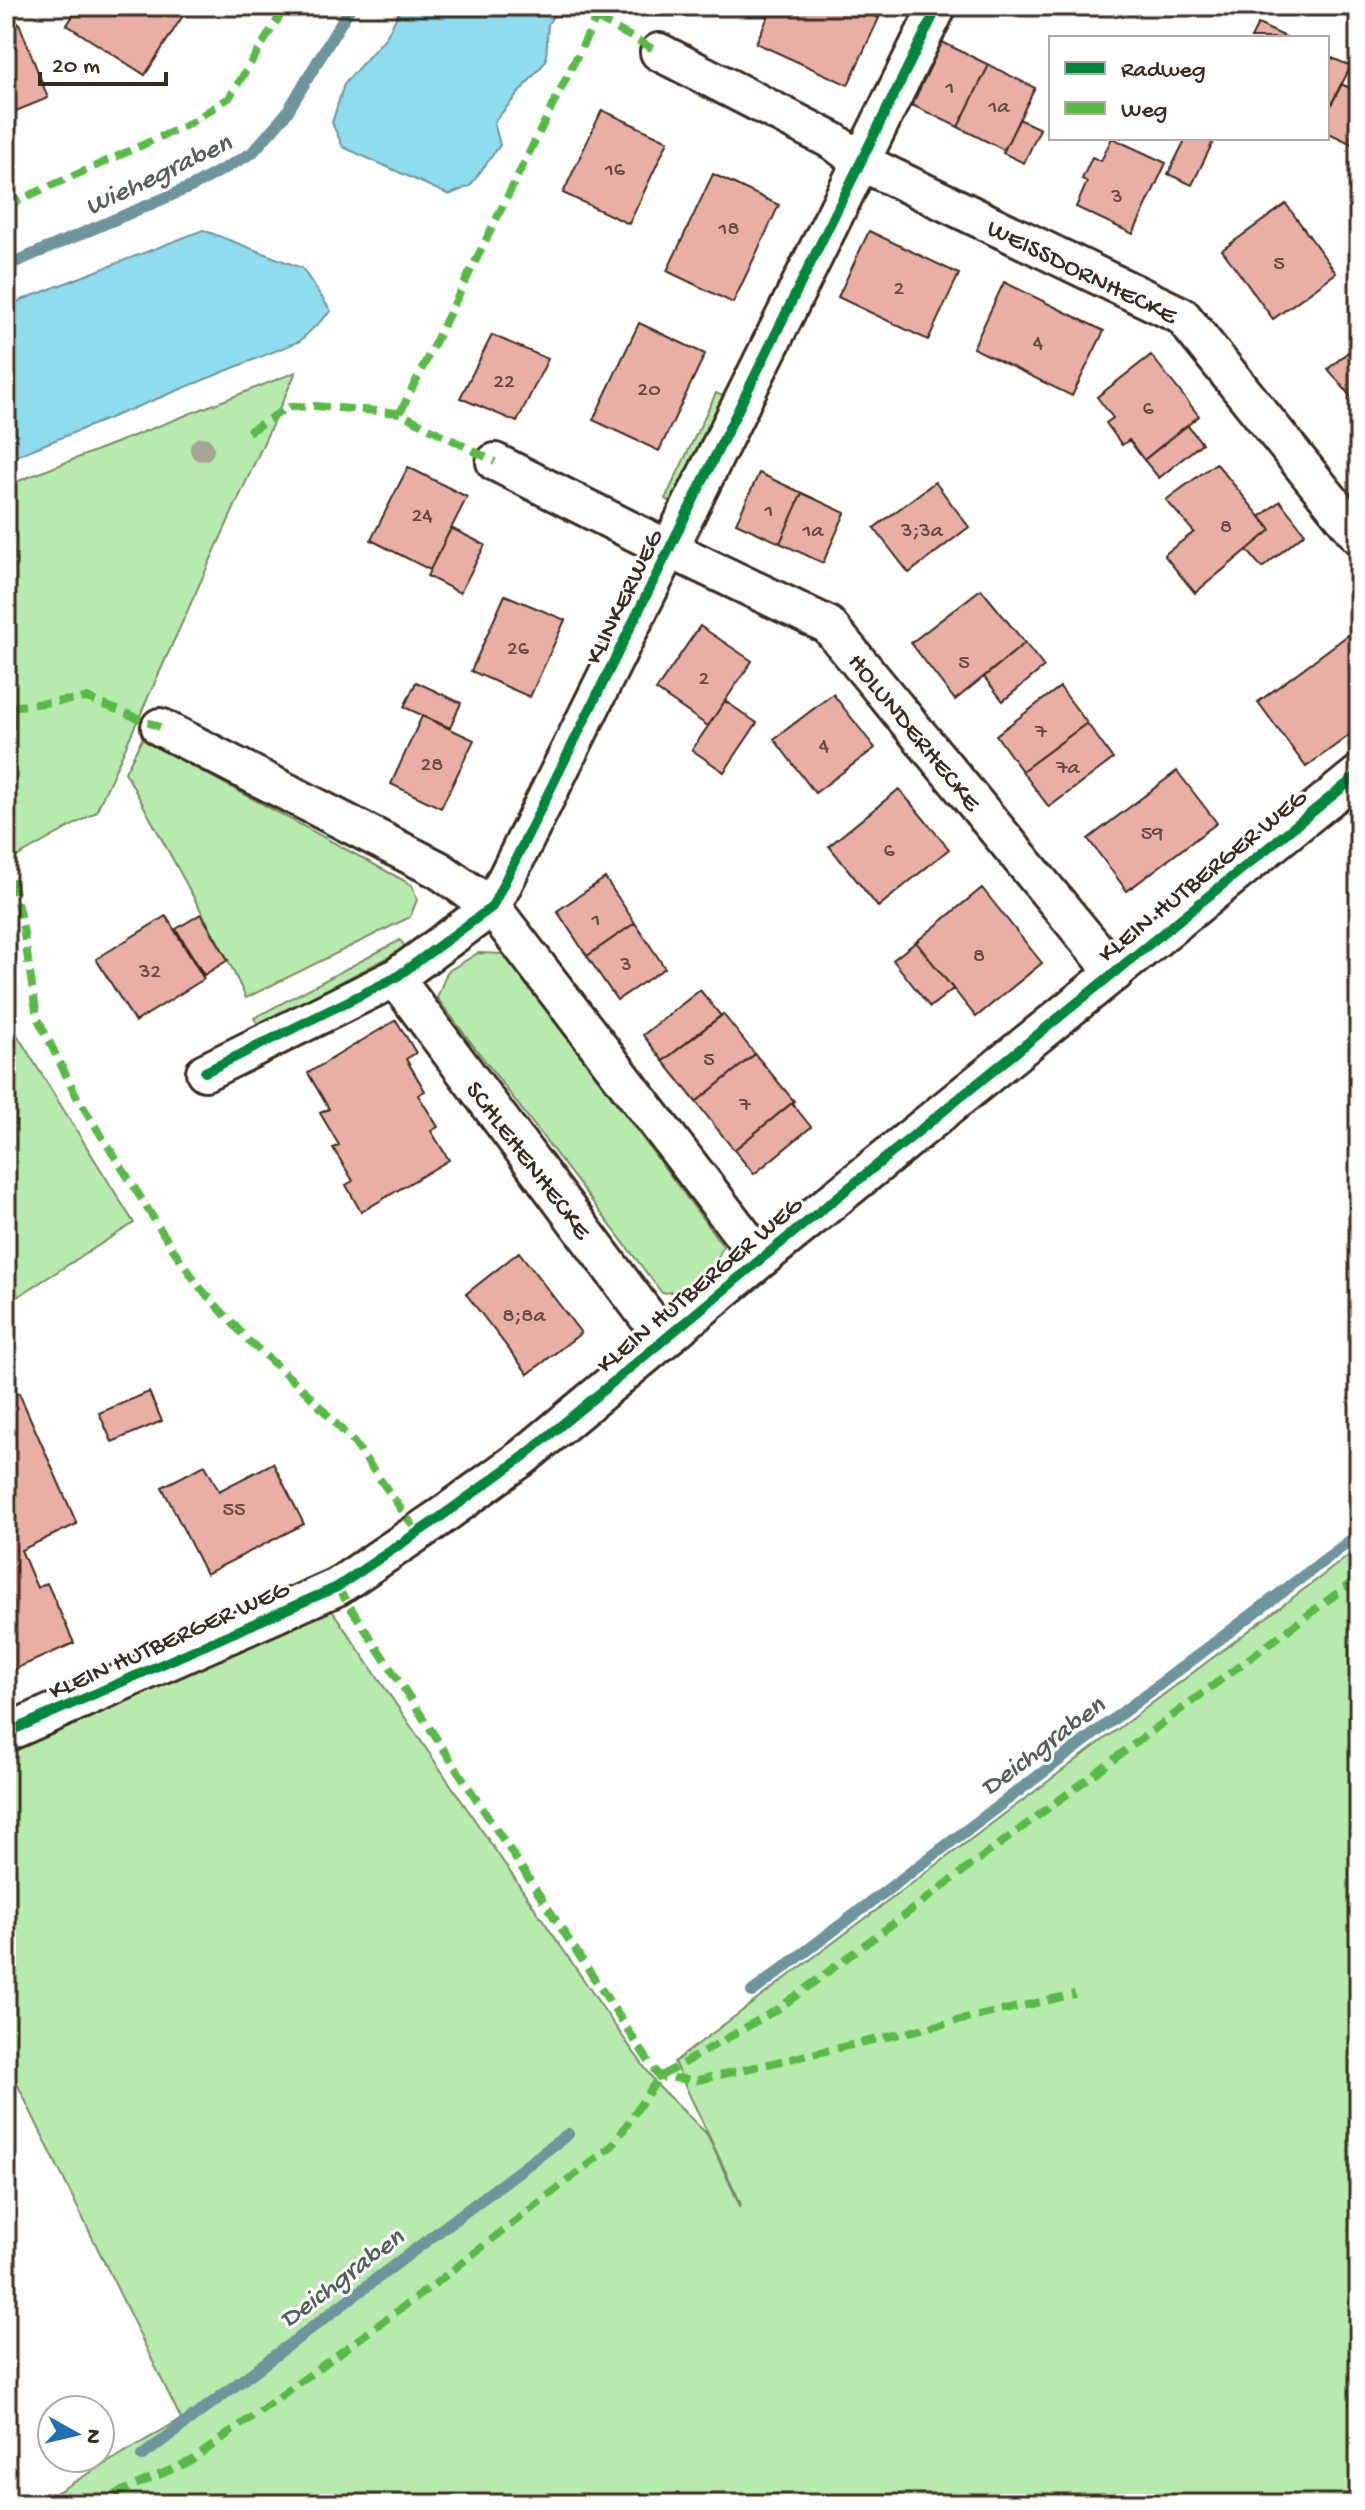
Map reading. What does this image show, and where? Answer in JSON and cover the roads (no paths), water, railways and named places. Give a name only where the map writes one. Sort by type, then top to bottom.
[{"type":"street","name":"KLINKERWEG","points":[[205,1072],[395,978],[492,907],[938,6]]},
{"type":"street","points":[[659,52],[833,141],[861,162]]},
{"type":"street","name":"WEISSDORNHECKE","points":[[861,162],[1182,316],[1359,536]]},
{"type":"street","name":"KLINKERWEG","points":[[495,462],[670,548]]},
{"type":"street","name":"HOLUNDERHECKE","points":[[670,548],[828,625],[1115,973]]},
{"type":"street","points":[[160,727],[439,870],[492,907],[761,1259]]},
{"type":"street","name":"KLEIN HUTBERGER WEG","points":[[6,1733],[337,1587],[439,1518],[523,1457],[761,1259],[1359,774]]},
{"type":"street","name":"SCHLEHENHECKE","points":[[395,978],[664,1339]]},
{"type":"water","points":[[402,6],[559,6],[548,24],[546,61],[494,122],[500,145],[470,186],[449,195],[343,147],[332,123],[344,84],[386,37]]},
{"type":"water","points":[[203,230],[302,268],[331,311],[300,341],[6,460],[6,306]]},
{"type":"waterway","name":"Wiehegraben","points":[[6,266],[193,186],[252,153],[286,114],[351,6]]},
{"type":"waterway","name":"Deichgraben","points":[[752,1992],[1359,1534]]},
{"type":"waterway","name":"Deichgraben","points":[[142,2456],[568,2134]]}]
